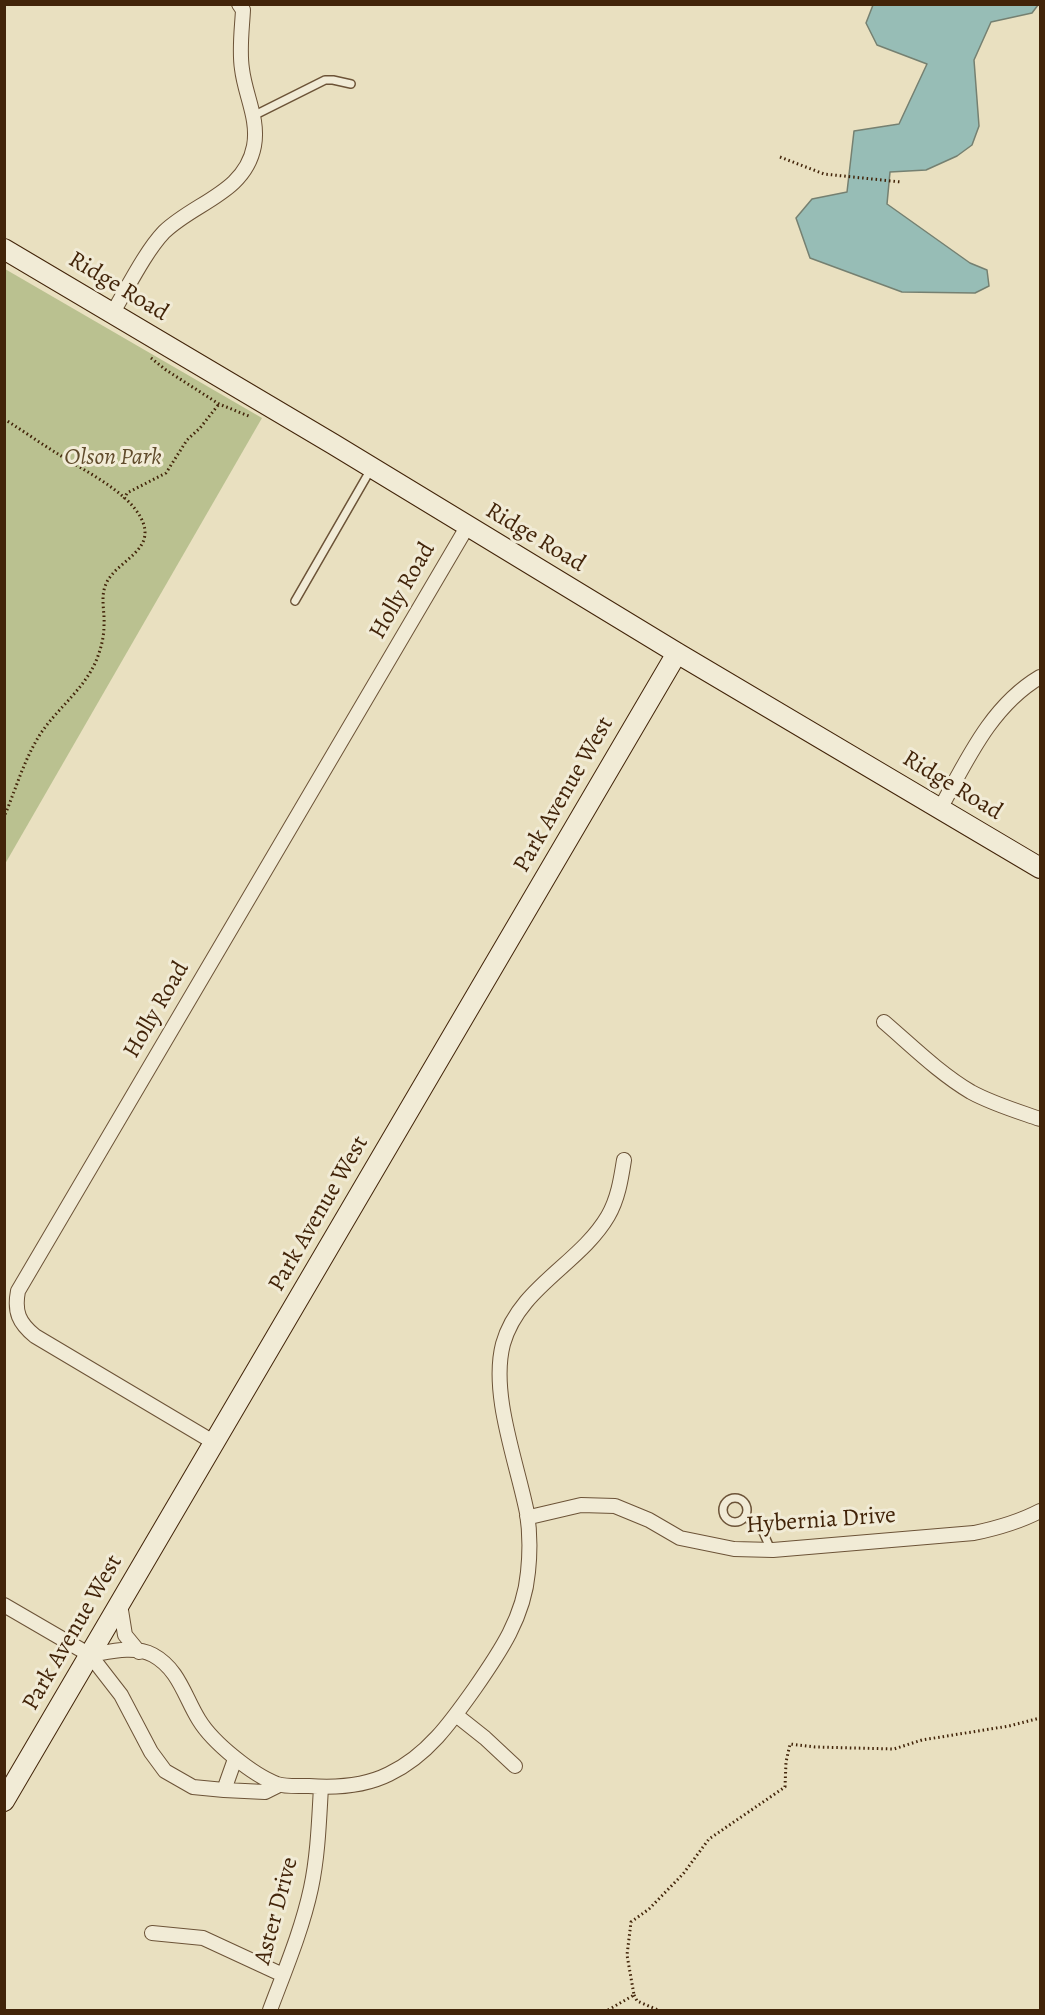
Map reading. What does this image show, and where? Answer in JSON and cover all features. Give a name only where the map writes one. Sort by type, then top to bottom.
[{"type":"street","points":[[112,314],[163,233],[238,181],[247,165],[254,147],[256,128],[240,57],[245,6]]},
{"type":"street","name":"Ridge Road","points":[[4,249],[333,444],[677,653],[1041,868]]},
{"type":"street","name":"Holly Road","points":[[215,1443],[35,1336],[19,1320],[16,1302],[18,1291],[467,527]]},
{"type":"street","name":"Park Avenue West","points":[[4,1801],[677,653]]},
{"type":"street","points":[[940,808],[979,740],[1008,700],[1041,677]]},
{"type":"street","points":[[884,1022],[946,1074],[972,1092],[1005,1107],[1041,1119]]},
{"type":"street","points":[[90,1655],[125,1650],[153,1655],[182,1683],[200,1722],[235,1759],[279,1785],[321,1787],[352,1785],[387,1775],[410,1763],[436,1741],[504,1647],[520,1611],[528,1574],[527,1516],[502,1401],[499,1374],[504,1341],[521,1307],[585,1245],[607,1218],[613,1206],[624,1160]]},
{"type":"street","name":"Hybernia Drive","points":[[527,1516],[581,1505],[615,1506],[684,1539],[734,1549],[771,1550],[974,1533],[1001,1527],[1041,1511]]},
{"type":"street","points":[[120,1604],[125,1635],[139,1652]]},
{"type":"street","points":[[4,1605],[90,1655],[125,1702],[151,1752],[165,1771],[194,1787],[265,1792],[279,1785]]},
{"type":"street","points":[[456,1716],[485,1738],[515,1766]]},
{"type":"street","points":[[224,1790],[235,1759]]},
{"type":"street","name":"Aster Drive","points":[[270,2010],[296,1941],[310,1890],[316,1861],[321,1787]]},
{"type":"street","points":[[152,1933],[203,1938],[283,1975]]},
{"type":"lane","points":[[253,116],[325,80],[351,84]]},
{"type":"lane","points":[[295,601],[371,469]]},
{"type":"lane","points":[[745,1516],[762,1532],[771,1550]]},
{"type":"path","points":[[780,158],[824,174],[901,182]]},
{"type":"path","points":[[124,499],[127,494],[166,472],[187,440],[219,404]]},
{"type":"path","points":[[4,418],[113,489],[138,512],[144,530],[141,547],[116,570],[105,585],[103,637],[95,663],[78,689],[36,741],[4,817]]},
{"type":"path","points":[[658,2010],[637,2001],[634,1995],[627,1954],[630,1922],[650,1909],[683,1874],[709,1839],[785,1787],[786,1762],[790,1744],[894,1749],[922,1740],[1009,1726],[1041,1718]]},
{"type":"path","points":[[609,2010],[634,1995]]},
{"type":"green space","name":"Olson Park","points":[[5,269],[262,418],[5,864]]},
{"type":"water","points":[[873,5],[1038,5],[1032,13],[991,22],[974,60],[979,126],[972,145],[957,156],[926,170],[890,172],[887,204],[970,263],[987,270],[989,286],[975,293],[902,292],[810,258],[796,218],[812,199],[847,192],[854,131],[899,124],[927,64],[877,45],[866,23]]}]
